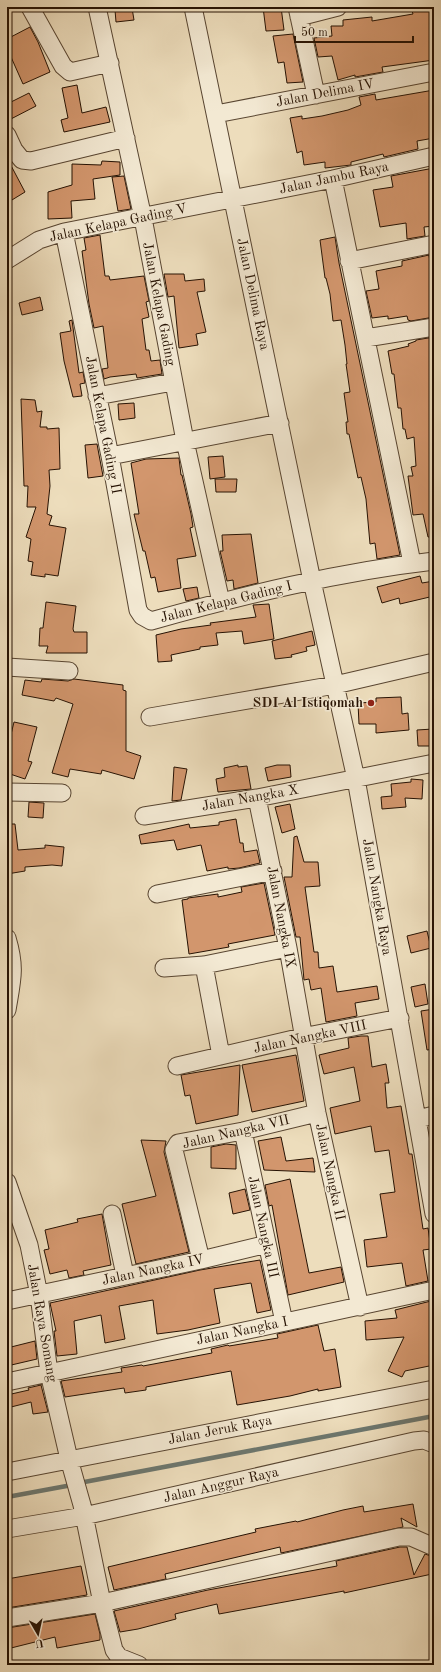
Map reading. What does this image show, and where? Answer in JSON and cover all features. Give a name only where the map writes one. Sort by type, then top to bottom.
[{"type":"street","points":[[30,7],[63,66],[70,72],[110,63]]},
{"type":"street","name":"Jalan Kelapa Gading","points":[[97,7],[143,218],[185,441],[221,602]]},
{"type":"street","name":"Jalan Delima Raya","points":[[193,7],[312,581]]},
{"type":"street","points":[[316,95],[298,12],[338,7]]},
{"type":"street","name":"Jalan Delima IV","points":[[216,114],[434,72]]},
{"type":"street","points":[[7,135],[14,150],[22,160],[31,161],[126,138]]},
{"type":"street","name":"Jalan Jambu Raya","points":[[234,199],[333,179],[434,156]]},
{"type":"street","points":[[333,179],[412,564]]},
{"type":"street","name":"Jalan Kelapa Gading V","points":[[7,260],[38,240],[64,232],[143,218],[234,199]]},
{"type":"street","name":"Jalan Kelapa Gading II","points":[[64,232],[110,456],[138,610],[142,616]]},
{"type":"street","points":[[349,261],[434,244]]},
{"type":"street","points":[[366,338],[434,326]]},
{"type":"street","points":[[97,396],[173,382]]},
{"type":"street","points":[[110,456],[280,423]]},
{"type":"street","name":"Jalan Kelapa Gading I","points":[[142,616],[151,621],[221,602],[312,581],[434,561]]},
{"type":"street","name":"Jalan Nangka Raya","points":[[312,581],[356,779],[400,1018],[426,1117],[434,1214]]},
{"type":"street","points":[[150,717],[335,685],[434,662]]},
{"type":"street","points":[[7,666],[69,671]]},
{"type":"street","name":"Jalan Nangka X","points":[[144,816],[257,798],[434,763]]},
{"type":"street","points":[[7,792],[62,793]]},
{"type":"street","name":"Jalan Nangka IX","points":[[257,798],[288,948],[302,1037]]},
{"type":"street","points":[[157,894],[273,871]]},
{"type":"street","points":[[7,938],[12,955],[13,967],[7,1010]]},
{"type":"street","points":[[164,968],[204,964],[288,948]]},
{"type":"street","points":[[204,964],[221,1056]]},
{"type":"street","name":"Jalan Nangka VIII","points":[[177,1066],[302,1037],[400,1018]]},
{"type":"street","name":"Jalan Nangka II","points":[[302,1037],[317,1113],[360,1307]]},
{"type":"street","name":"Jalan Nangka VII","points":[[200,1260],[174,1150],[175,1146],[178,1143],[243,1131],[317,1113]]},
{"type":"street","name":"Jalan Nangka III","points":[[243,1131],[284,1322]]},
{"type":"street","name":"Jalan Raya Somang","points":[[7,1182],[28,1245],[39,1295],[49,1373],[83,1511],[102,1603],[114,1650],[119,1657],[139,1665]]},
{"type":"street","points":[[112,1214],[124,1275]]},
{"type":"street","name":"Jalan Nangka IV","points":[[7,1301],[200,1260],[267,1244]]},
{"type":"street","name":"Jalan Nangka I","points":[[7,1382],[434,1290]]},
{"type":"street","name":"Jalan Jeruk Raya","points":[[7,1472],[71,1462],[434,1389]]},
{"type":"street","name":"Jalan Anggur Raya","points":[[7,1530],[83,1511],[414,1441],[424,1440],[434,1444]]},
{"type":"street","points":[[7,1618],[102,1603],[399,1537],[412,1537],[434,1547]]},
{"type":"building","points":[[263,7],[281,7],[284,30],[266,31]]},
{"type":"building","points":[[434,7],[434,60],[382,67],[383,72],[355,77],[355,75],[338,80],[332,56],[318,57],[314,38],[332,36],[331,26],[343,26],[343,20],[372,17],[372,21],[413,14],[412,11]]},
{"type":"building","points":[[132,8],[134,20],[116,22],[115,10]]},
{"type":"building","points":[[30,27],[38,42],[50,72],[23,84],[7,48],[7,39]]},
{"type":"building","points":[[293,34],[303,82],[287,83],[284,62],[278,63],[273,36]]},
{"type":"building","points":[[77,85],[82,113],[106,107],[110,122],[64,132],[61,120],[68,118],[62,88]]},
{"type":"building","points":[[434,90],[434,138],[417,141],[418,149],[384,157],[383,154],[351,162],[351,165],[325,168],[325,162],[304,165],[302,151],[297,153],[290,118],[302,116],[302,119],[348,110],[361,105],[359,97],[375,94],[376,100]]},
{"type":"building","points":[[29,93],[36,106],[7,121],[7,104]]},
{"type":"building","points":[[7,158],[25,192],[7,203]]},
{"type":"building","points":[[102,161],[120,162],[120,175],[93,179],[95,199],[71,201],[72,218],[48,219],[48,192],[72,185],[72,164],[101,165]]},
{"type":"building","points":[[434,168],[434,226],[424,227],[425,236],[407,239],[406,223],[380,227],[373,190],[393,187],[391,176]]},
{"type":"building","points":[[124,176],[131,209],[118,211],[112,177]]},
{"type":"building","points":[[100,235],[105,276],[109,276],[110,280],[144,276],[149,301],[146,302],[149,317],[142,319],[146,350],[149,350],[151,361],[160,360],[162,374],[137,378],[136,374],[104,379],[102,369],[108,368],[103,326],[94,328],[89,304],[82,251],[86,250],[84,238]]},
{"type":"building","points":[[335,237],[339,263],[400,555],[377,559],[375,543],[370,544],[366,499],[361,477],[358,478],[349,434],[347,434],[346,422],[348,422],[344,393],[350,392],[345,345],[341,320],[333,321],[330,294],[325,278],[320,240]]},
{"type":"building","points":[[429,255],[430,262],[434,261],[434,317],[411,321],[408,320],[407,316],[388,319],[388,316],[372,318],[366,291],[379,289],[376,271],[402,266],[402,261]]},
{"type":"building","points":[[164,274],[184,274],[185,281],[204,279],[205,291],[197,292],[206,332],[196,334],[198,345],[179,348],[174,296],[168,297]]},
{"type":"building","points":[[40,297],[43,310],[22,315],[19,303]]},
{"type":"building","points":[[72,320],[79,373],[83,372],[85,383],[80,384],[82,396],[73,397],[64,361],[60,333],[71,331],[69,321]]},
{"type":"building","points":[[434,337],[434,537],[428,537],[423,514],[413,515],[408,476],[413,476],[411,467],[416,466],[414,437],[407,439],[405,429],[403,429],[401,408],[398,408],[394,374],[392,374],[388,351],[409,346],[408,344],[416,340]]},
{"type":"building","points":[[21,399],[35,400],[37,412],[42,411],[40,427],[47,427],[47,429],[59,428],[60,469],[49,470],[50,486],[47,514],[52,516],[49,525],[66,528],[58,576],[45,574],[45,577],[31,575],[33,562],[28,561],[31,539],[26,537],[36,507],[27,507],[28,486],[24,486]]},
{"type":"building","points":[[134,403],[135,418],[119,420],[118,404]]},
{"type":"building","points":[[97,444],[103,476],[88,478],[85,445]]},
{"type":"building","points":[[223,456],[225,477],[210,479],[208,457]]},
{"type":"building","points":[[179,458],[181,475],[191,514],[193,527],[190,528],[196,556],[177,559],[181,588],[158,592],[155,577],[151,578],[134,514],[139,514],[131,463],[146,459]]},
{"type":"building","points":[[215,479],[237,479],[236,492],[216,492]]},
{"type":"building","points":[[251,534],[258,583],[234,589],[233,580],[227,581],[220,551],[223,551],[222,535]]},
{"type":"building","points":[[420,576],[422,583],[434,581],[434,596],[400,604],[399,598],[382,603],[377,587]]},
{"type":"building","points":[[197,587],[199,598],[186,601],[183,589]]},
{"type":"building","points":[[46,602],[76,606],[73,629],[74,632],[87,632],[87,653],[46,653],[48,646],[39,646],[40,628],[43,628]]},
{"type":"building","points":[[269,604],[274,639],[244,644],[242,631],[216,633],[218,645],[200,647],[200,649],[171,655],[172,661],[158,662],[156,635],[181,629],[211,625],[210,623],[256,617],[253,605]]},
{"type":"building","points":[[312,631],[315,645],[306,647],[307,651],[291,655],[292,657],[275,659],[272,641]]},
{"type":"building","points":[[42,679],[68,681],[74,679],[123,685],[123,690],[126,691],[126,751],[141,756],[134,779],[102,770],[101,774],[70,769],[68,777],[52,773],[73,704],[56,698],[54,701],[22,695],[25,680],[41,682]]},
{"type":"building","points":[[401,697],[402,714],[408,713],[409,730],[376,733],[376,724],[359,724],[358,703],[376,702],[376,698]]},
{"type":"building","points":[[14,722],[37,727],[28,761],[32,762],[25,779],[7,773],[7,751]]},
{"type":"building","points":[[433,729],[434,746],[418,746],[417,730]]},
{"type":"building","points":[[238,765],[238,767],[247,766],[251,789],[218,792],[216,779],[225,777],[224,768]]},
{"type":"building","points":[[277,765],[290,765],[291,777],[268,781],[265,768]]},
{"type":"building","points":[[174,767],[187,769],[181,800],[172,801]]},
{"type":"building","points":[[411,779],[423,780],[422,799],[405,798],[406,807],[382,809],[381,797],[392,796],[391,784],[411,782]]},
{"type":"building","points":[[29,802],[44,803],[43,818],[28,817]]},
{"type":"building","points":[[290,804],[295,829],[282,833],[275,807]]},
{"type":"building","points":[[236,819],[240,843],[243,843],[244,852],[257,850],[260,863],[239,868],[228,869],[228,867],[207,871],[201,845],[177,850],[174,840],[141,844],[139,835],[189,824],[190,828],[219,825],[219,822]]},
{"type":"building","points":[[7,824],[15,824],[18,850],[45,848],[45,845],[64,847],[62,866],[52,865],[25,867],[25,871],[7,874]]},
{"type":"building","points":[[297,836],[304,862],[318,862],[320,886],[305,887],[314,952],[318,952],[319,968],[333,966],[337,992],[377,986],[379,999],[355,1003],[357,1016],[326,1022],[321,988],[311,990],[309,979],[304,980],[300,937],[296,937],[284,877],[292,877],[294,837]]},
{"type":"building","points":[[264,883],[275,935],[228,944],[229,947],[189,954],[182,900],[218,894],[218,897],[242,892],[241,887]]},
{"type":"building","points":[[427,931],[431,948],[411,953],[407,936]]},
{"type":"building","points":[[425,984],[428,1004],[415,1007],[411,987]]},
{"type":"building","points":[[434,1009],[434,1049],[427,1050],[421,1011]]},
{"type":"building","points":[[368,1036],[372,1067],[386,1064],[389,1083],[385,1083],[387,1108],[401,1106],[409,1154],[412,1154],[423,1229],[428,1228],[431,1249],[423,1250],[428,1281],[406,1286],[402,1263],[367,1267],[364,1240],[387,1237],[380,1194],[395,1192],[389,1150],[375,1152],[371,1126],[335,1134],[330,1108],[360,1101],[354,1067],[324,1074],[319,1055],[349,1048],[348,1038]]},
{"type":"building","points":[[296,1055],[304,1101],[252,1112],[242,1065]]},
{"type":"building","points":[[240,1065],[238,1115],[196,1124],[190,1095],[185,1096],[181,1075]]},
{"type":"building","points":[[281,1137],[286,1161],[313,1158],[315,1172],[264,1170],[258,1141]]},
{"type":"building","points":[[141,1140],[166,1141],[164,1152],[189,1252],[136,1264],[122,1204],[156,1196]]},
{"type":"building","points":[[226,1144],[236,1145],[236,1169],[211,1168],[211,1147]]},
{"type":"building","points":[[290,1179],[309,1273],[341,1267],[344,1282],[288,1295],[272,1205],[269,1206],[265,1185]]},
{"type":"building","points":[[245,1189],[250,1210],[233,1214],[229,1193]]},
{"type":"building","points":[[102,1214],[111,1265],[83,1271],[84,1275],[69,1278],[67,1270],[50,1274],[44,1250],[49,1249],[45,1230],[78,1222],[77,1219]]},
{"type":"building","points":[[260,1260],[271,1310],[257,1313],[251,1283],[214,1289],[220,1323],[188,1330],[157,1334],[153,1300],[119,1306],[125,1339],[105,1343],[101,1315],[74,1321],[77,1354],[57,1356],[54,1331],[56,1331],[50,1303],[200,1270]]},
{"type":"building","points":[[431,1301],[434,1303],[434,1365],[405,1371],[402,1377],[388,1371],[404,1337],[366,1340],[365,1321],[397,1318],[395,1310]]},
{"type":"building","points":[[318,1325],[324,1351],[335,1349],[341,1387],[318,1391],[318,1389],[290,1396],[237,1405],[231,1371],[146,1387],[146,1390],[125,1393],[124,1388],[65,1397],[61,1381],[122,1372],[121,1368],[143,1366],[212,1353],[211,1349],[278,1338],[277,1334]]},
{"type":"building","points":[[35,1341],[37,1359],[7,1366],[7,1348]]},
{"type":"building","points":[[41,1385],[48,1412],[33,1414],[31,1402],[7,1408],[7,1395],[29,1390],[28,1388]]},
{"type":"building","points":[[413,1504],[417,1527],[401,1518],[403,1527],[281,1553],[280,1547],[165,1574],[166,1579],[114,1590],[108,1567],[256,1532],[255,1529],[297,1522],[343,1510],[363,1506],[364,1512]]},
{"type":"building","points":[[400,1547],[407,1547],[414,1575],[425,1554],[434,1557],[434,1570],[432,1574],[344,1593],[344,1591],[219,1614],[217,1604],[175,1614],[176,1619],[120,1632],[114,1611],[208,1590],[337,1566],[336,1561]]},
{"type":"building","points":[[81,1566],[87,1595],[7,1608],[7,1579]]},
{"type":"building","points":[[95,1614],[100,1640],[57,1648],[55,1637],[7,1649],[7,1628]]},
{"type":"waterway","points":[[79,1483],[434,1416]]},
{"type":"waterway","points":[[7,1497],[72,1485]]},
{"type":"place","name":"SDI Al Istiqomah","points":[[371,703]]}]
